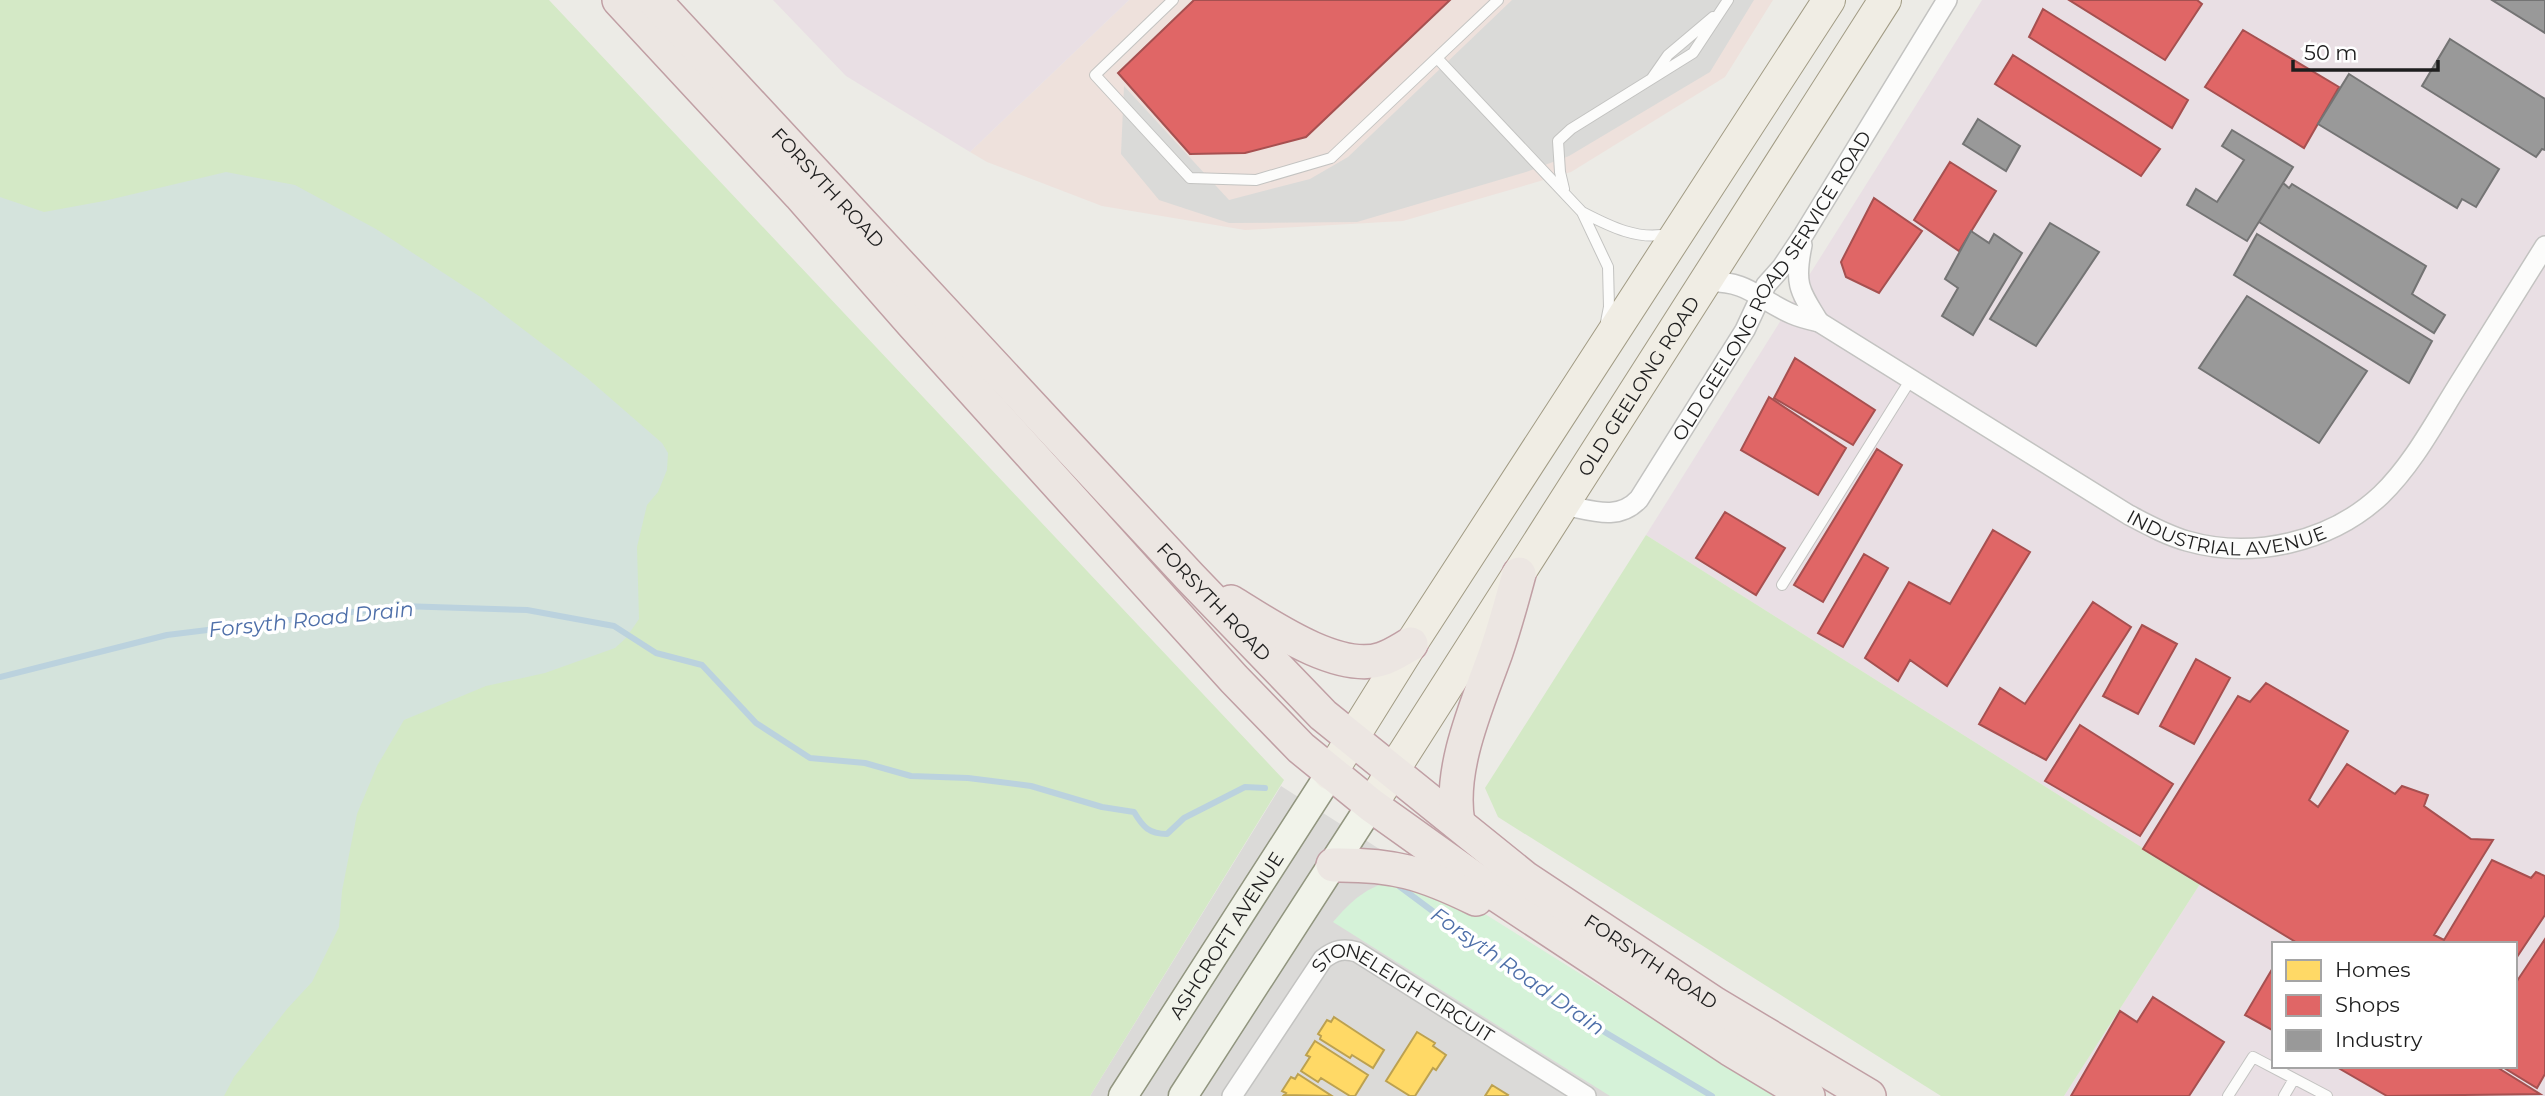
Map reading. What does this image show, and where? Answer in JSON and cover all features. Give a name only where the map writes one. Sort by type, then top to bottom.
[{"type":"highway","name":"FORSYTH ROAD","points":[[619,0],[800,195],[1234,679],[1301,748],[1371,805],[1497,895],[1730,1049],[1808,1096]]},
{"type":"highway","name":"FORSYTH ROAD","points":[[654,0],[1190,578],[1322,715],[1525,878],[1715,1004],[1869,1096]]},
{"type":"highway","points":[[1458,823],[1455,789],[1462,757],[1520,574]]},
{"type":"highway","points":[[1190,578],[1298,643],[1325,653],[1363,662],[1381,660],[1411,644]]},
{"type":"highway","points":[[1332,865],[1385,866],[1441,882],[1573,946]]},
{"type":"main road","points":[[1330,774],[1411,644],[1829,0]]},
{"type":"main road","name":"OLD GEELONG ROAD","points":[[1371,805],[1885,0]]},
{"type":"main road","name":"ASHCROFT AVENUE","points":[[1123,1096],[1330,774]]},
{"type":"main road","points":[[1183,1096],[1371,805]]},
{"type":"street","name":"OLD GEELONG ROAD SERVICE ROAD","points":[[1563,505],[1615,514],[1634,504],[1650,485],[1745,330],[1760,295],[1804,234],[1947,0]]},
{"type":"street","name":"INDUSTRIAL AVENUE","points":[[1804,234],[1797,270],[1801,293],[1819,322]]},
{"type":"street","name":"INDUSTRIAL AVENUE","points":[[1705,282],[1736,284],[1793,315],[1819,322],[2156,530],[2187,541],[2240,549],[2280,545],[2305,539],[2354,515],[2380,496],[2401,473],[2542,257]]},
{"type":"street","name":"STONELEIGH CIRCUIT","points":[[1232,1096],[1323,959],[1338,949],[1348,949],[1357,952],[1586,1096]]},
{"type":"lane","points":[[1173,0],[1095,75],[1190,178],[1256,180],[1331,158],[1498,0]]},
{"type":"lane","points":[[1565,192],[1560,172],[1559,141],[1571,129],[1693,53],[1728,0]]},
{"type":"lane","points":[[1437,58],[1582,212],[1608,267],[1609,307],[1597,359]]},
{"type":"lane","points":[[1582,212],[1615,229],[1647,236],[1666,234],[1682,228]]},
{"type":"lane","points":[[1782,585],[1911,379]]},
{"type":"lane","points":[[2228,1096],[2253,1057],[2272,1067]]},
{"type":"lane","points":[[2274,1068],[2327,1096]]},
{"type":"lane","points":[[2284,1096],[2294,1079]]},
{"type":"shaded area","points":[[773,0],[1129,0],[970,152],[846,76]]},
{"type":"shaded area","points":[[1129,0],[1773,0],[1725,77],[1571,172],[1403,221],[1245,230],[1102,206],[987,162],[970,152]]},
{"type":"shaded area","points":[[1512,0],[1754,0],[1710,72],[1569,156],[1526,172],[1357,222],[1229,223],[1159,200],[1121,154],[1124,86],[1229,200],[1310,179],[1348,157]]},
{"type":"shaded area","points":[[1982,0],[2545,0],[2545,1096],[2064,1096],[2200,884],[1646,535]]},
{"type":"shaded area","points":[[226,172],[295,185],[376,229],[482,298],[586,377],[662,443],[668,453],[667,470],[658,492],[647,505],[637,547],[639,619],[615,648],[545,673],[486,686],[404,720],[377,766],[357,814],[342,891],[339,927],[312,982],[287,1009],[234,1077],[224,1096],[0,1096],[0,197],[44,212],[104,201]]},
{"type":"shaded area","points":[[1281,786],[1384,852],[1775,1096],[1090,1096]]},
{"type":"green space","points":[[0,0],[549,0],[1284,780],[1090,1096],[0,1096]]},
{"type":"green space","points":[[1646,535],[2200,884],[2064,1096],[1941,1096],[1498,817],[1485,788]]},
{"type":"green space","points":[[1395,880],[1442,887],[1775,1096],[1610,1096],[1333,922],[1360,895]]},
{"type":"building: Homes","points":[[1334,1017],[1384,1050],[1373,1068],[1352,1055],[1350,1058],[1320,1039],[1318,1034],[1327,1020],[1331,1022]]},
{"type":"building: Homes","points":[[1417,1032],[1435,1043],[1433,1046],[1446,1055],[1436,1070],[1433,1068],[1415,1096],[1410,1096],[1386,1081]]},
{"type":"building: Homes","points":[[1315,1041],[1368,1075],[1355,1096],[1350,1096],[1321,1078],[1318,1082],[1301,1071],[1310,1057],[1306,1055]]},
{"type":"building: Homes","points":[[1298,1074],[1332,1096],[1284,1095],[1286,1093],[1282,1091],[1291,1077],[1295,1079]]},
{"type":"building: Homes","points":[[1492,1085],[1508,1095],[1485,1096]]},
{"type":"building: Shops","points":[[1194,0],[1450,0],[1306,137],[1245,153],[1190,154],[1118,73]]},
{"type":"building: Shops","points":[[2069,0],[2197,0],[2202,4],[2165,60]]},
{"type":"building: Shops","points":[[2043,9],[2188,100],[2172,128],[2029,37]]},
{"type":"building: Shops","points":[[2243,30],[2339,87],[2304,148],[2205,87]]},
{"type":"building: Shops","points":[[2013,55],[2160,149],[2141,176],[1995,84]]},
{"type":"building: Shops","points":[[1950,162],[1996,191],[1959,251],[1914,220]]},
{"type":"building: Shops","points":[[1874,198],[1922,231],[1879,293],[1846,277],[1841,262]]},
{"type":"building: Shops","points":[[1795,358],[1875,410],[1853,445],[1774,398]]},
{"type":"building: Shops","points":[[1769,397],[1846,448],[1818,495],[1741,450]]},
{"type":"building: Shops","points":[[1877,449],[1902,465],[1823,602],[1794,585]]},
{"type":"building: Shops","points":[[1725,512],[1785,548],[1756,595],[1696,558]]},
{"type":"building: Shops","points":[[1993,530],[2030,552],[1947,686],[1910,660],[1898,681],[1865,658],[1909,582],[1950,604]]},
{"type":"building: Shops","points":[[1864,554],[1888,568],[1843,647],[1818,633]]},
{"type":"building: Shops","points":[[2093,602],[2131,627],[2046,760],[1979,724],[2000,688],[2025,704]]},
{"type":"building: Shops","points":[[2142,625],[2177,644],[2138,714],[2103,696]]},
{"type":"building: Shops","points":[[2196,659],[2230,678],[2194,744],[2160,726]]},
{"type":"building: Shops","points":[[2266,683],[2348,731],[2309,800],[2318,807],[2347,764],[2395,794],[2402,786],[2428,795],[2424,806],[2471,839],[2493,840],[2434,935],[2444,940],[2492,860],[2531,878],[2536,872],[2545,876],[2545,915],[2517,957],[2517,942],[2296,942],[2143,849],[2238,696],[2250,702]]},
{"type":"building: Shops","points":[[2080,725],[2173,784],[2140,836],[2045,781]]},
{"type":"building: Shops","points":[[2545,939],[2545,1074],[2537,1088],[2504,1068],[2517,1068],[2517,981]]},
{"type":"building: Shops","points":[[2272,969],[2272,1030],[2245,1015]]},
{"type":"building: Shops","points":[[2153,997],[2224,1042],[2189,1096],[2071,1096],[2120,1011],[2137,1022]]},
{"type":"building: Shops","points":[[2338,1068],[2498,1068],[2540,1094],[2387,1096]]},
{"type":"building: Industry","points":[[2492,0],[2545,0],[2545,33]]},
{"type":"building: Industry","points":[[2450,39],[2545,99],[2545,150],[2542,149],[2536,157],[2422,86]]},
{"type":"building: Industry","points":[[2349,74],[2499,169],[2476,207],[2462,199],[2457,208],[2318,124]]},
{"type":"building: Industry","points":[[1978,119],[2020,146],[2006,171],[1963,144]]},
{"type":"building: Industry","points":[[2232,130],[2293,167],[2247,241],[2187,205],[2196,189],[2217,202],[2244,160],[2222,146]]},
{"type":"building: Industry","points":[[2283,183],[2289,188],[2292,184],[2426,266],[2412,294],[2445,315],[2434,333],[2259,222]]},
{"type":"building: Industry","points":[[2050,223],[2099,252],[2036,346],[1990,319]]},
{"type":"building: Industry","points":[[1971,231],[1989,243],[1994,234],[2022,253],[1973,335],[1942,316],[1958,288],[1945,279]]},
{"type":"building: Industry","points":[[2257,234],[2432,341],[2409,383],[2234,275]]},
{"type":"building: Industry","points":[[2247,296],[2367,371],[2319,443],[2199,368]]},
{"type":"waterway","name":"Forsyth Road Drain","points":[[0,677],[167,635],[401,606],[527,610],[614,626],[656,653],[702,665],[756,723],[810,758],[865,763],[911,776],[968,778],[1031,786],[1102,807],[1134,812],[1147,829],[1161,834],[1167,834],[1184,818],[1245,787],[1265,788]]},
{"type":"waterway","name":"Forsyth Road Drain","points":[[1399,886],[1556,1003],[1712,1096]]}]
